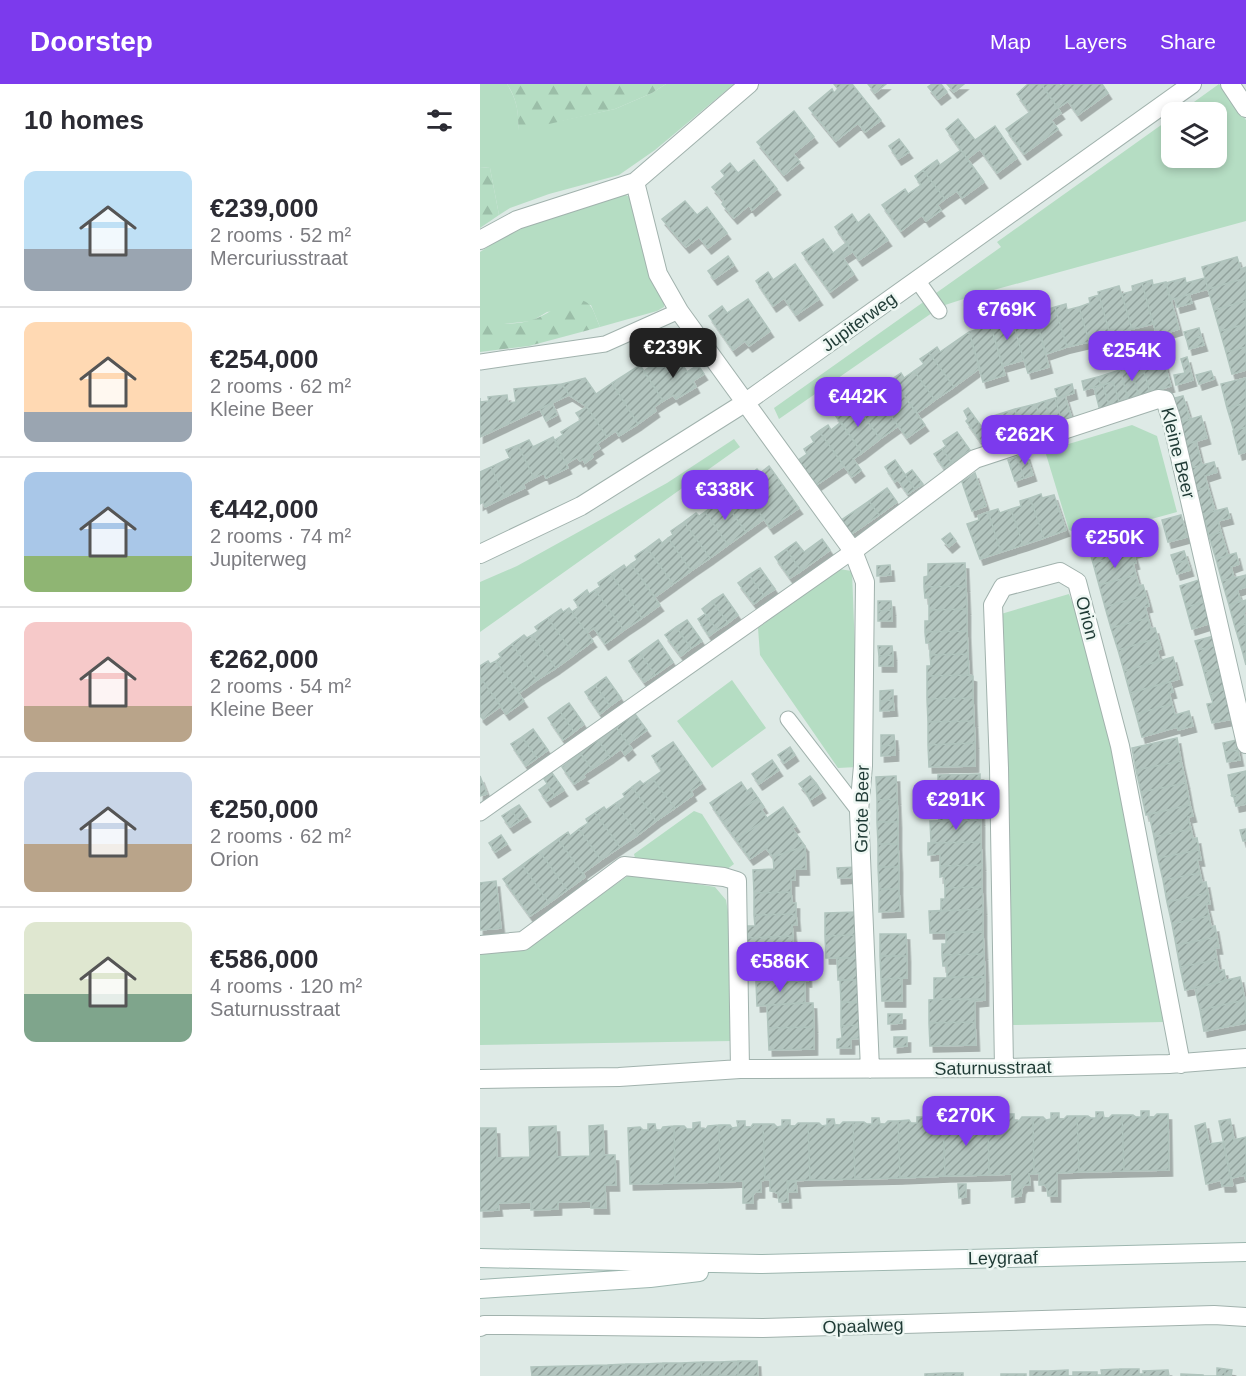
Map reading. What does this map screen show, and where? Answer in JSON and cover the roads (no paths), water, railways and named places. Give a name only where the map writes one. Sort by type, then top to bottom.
[{"type":"street","points":[[480,240],[517,220],[635,182],[748,84]]},
{"type":"street","name":"Jupiterweg","points":[[480,554],[581,506],[746,402],[1192,84]]},
{"type":"street","points":[[1230,84],[1246,108]]},
{"type":"street","name":"Grote Beer","points":[[635,182],[658,274],[679,311],[852,551],[866,582],[863,772],[859,810],[870,1069]]},
{"type":"street","name":"Kleine Beer","points":[[852,551],[975,459],[1158,399],[1165,400],[1246,744]]},
{"type":"street","name":"Orion","points":[[1004,1068],[999,780],[993,606],[1004,587],[1060,572],[1077,582],[1120,746],[1181,1064]]},
{"type":"street","points":[[480,945],[523,940],[624,866],[724,877],[737,881],[740,1069]]},
{"type":"street","name":"Saturnusstraat","points":[[480,1079],[619,1077],[740,1069],[1004,1068],[1181,1064],[1246,1058]]},
{"type":"street","name":"Leygraaf","points":[[480,1258],[760,1264],[1246,1252]]},
{"type":"street","name":"Leygraaf","points":[[480,1289],[650,1278],[760,1264]]},
{"type":"street","name":"Opaalweg","points":[[480,1327],[510,1325],[763,1328],[1214,1315],[1246,1317]]},
{"type":"lane","points":[[917,280],[939,311]]},
{"type":"lane","points":[[480,362],[605,344],[679,311]]},
{"type":"lane","points":[[480,813],[852,551]]},
{"type":"lane","points":[[788,719],[859,810]]}]
